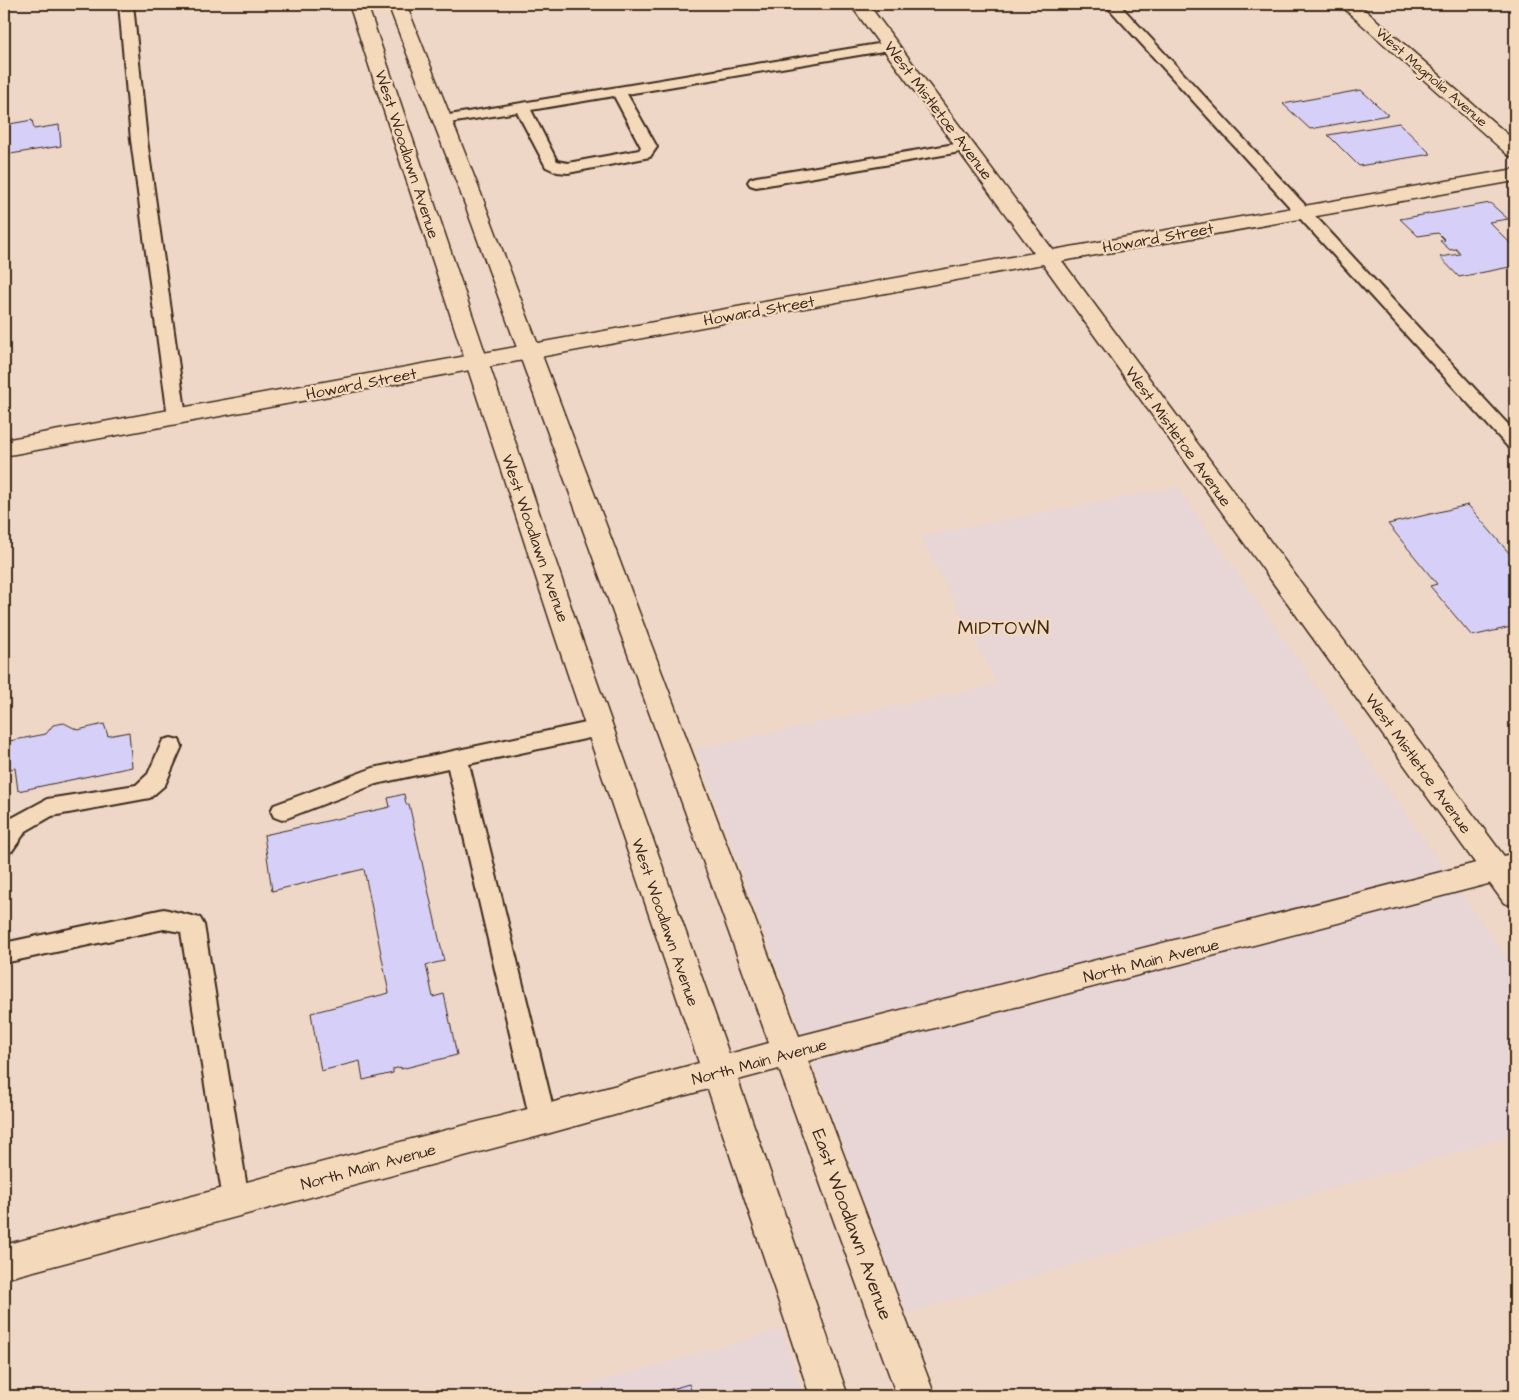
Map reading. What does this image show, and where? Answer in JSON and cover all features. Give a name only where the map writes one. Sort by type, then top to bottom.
[{"type":"street","name":"West Woodlawn Avenue","points":[[358,4],[717,1072]]},
{"type":"street","points":[[397,4],[443,120],[530,352],[789,1052]]},
{"type":"street","name":"West Mistletoe Avenue","points":[[859,4],[1509,876]]},
{"type":"street","name":"West Magnolia Avenue","points":[[1348,4],[1515,151]]},
{"type":"street","name":"Howard Street","points":[[4,448],[1302,211],[1515,175]]},
{"type":"street","name":"North Main Avenue","points":[[4,1262],[543,1120],[789,1052],[1509,876]]},
{"type":"street","name":"East Woodlawn Avenue","points":[[789,1052],[916,1396]]},
{"type":"street","points":[[717,1072],[752,1164],[829,1396]]},
{"type":"lane","points":[[126,4],[139,140],[177,417]]},
{"type":"lane","points":[[1112,4],[1515,444]]},
{"type":"lane","points":[[443,120],[890,46]]},
{"type":"lane","points":[[522,107],[551,164],[557,167],[568,168],[645,154],[649,147],[618,91]]},
{"type":"lane","points":[[756,182],[967,147]]},
{"type":"lane","points":[[282,811],[373,776],[600,728]]},
{"type":"lane","points":[[4,845],[18,825],[47,808],[142,792],[158,779],[171,746]]},
{"type":"lane","points":[[456,758],[543,1120]]},
{"type":"lane","points":[[4,953],[164,919],[192,925],[236,1200]]},
{"type":"shaded area","points":[[1177,487],[1515,970],[1515,1135],[906,1314],[696,749],[998,684],[920,536]]},
{"type":"shaded area","points":[[782,1329],[803,1396],[549,1396]]},
{"type":"building","points":[[1361,90],[1388,115],[1310,129],[1283,104]]},
{"type":"building","points":[[32,120],[34,129],[59,125],[61,146],[4,155],[4,125]]},
{"type":"building","points":[[1399,123],[1431,154],[1359,166],[1328,135]]},
{"type":"building","points":[[1490,203],[1508,219],[1489,222],[1511,244],[1515,243],[1515,266],[1459,277],[1440,257],[1460,254],[1456,249],[1450,250],[1440,241],[1445,240],[1438,233],[1418,236],[1400,219]]},
{"type":"building","points":[[1468,505],[1515,560],[1515,626],[1472,636],[1430,586],[1437,584],[1388,524]]},
{"type":"building","points":[[64,723],[78,730],[104,724],[108,736],[129,732],[132,767],[18,791],[15,768],[4,770],[4,742],[46,734],[53,725]]},
{"type":"building","points":[[404,794],[406,804],[409,804],[444,961],[426,965],[433,997],[444,994],[457,1055],[401,1069],[401,1067],[393,1069],[393,1073],[363,1080],[360,1061],[321,1071],[311,1013],[389,993],[364,869],[272,891],[264,835],[390,807],[388,798]]},
{"type":"building","points":[[689,1384],[693,1396],[647,1396]]},
{"type":"district","name":"MIDTOWN","points":[[1004,627]]}]
